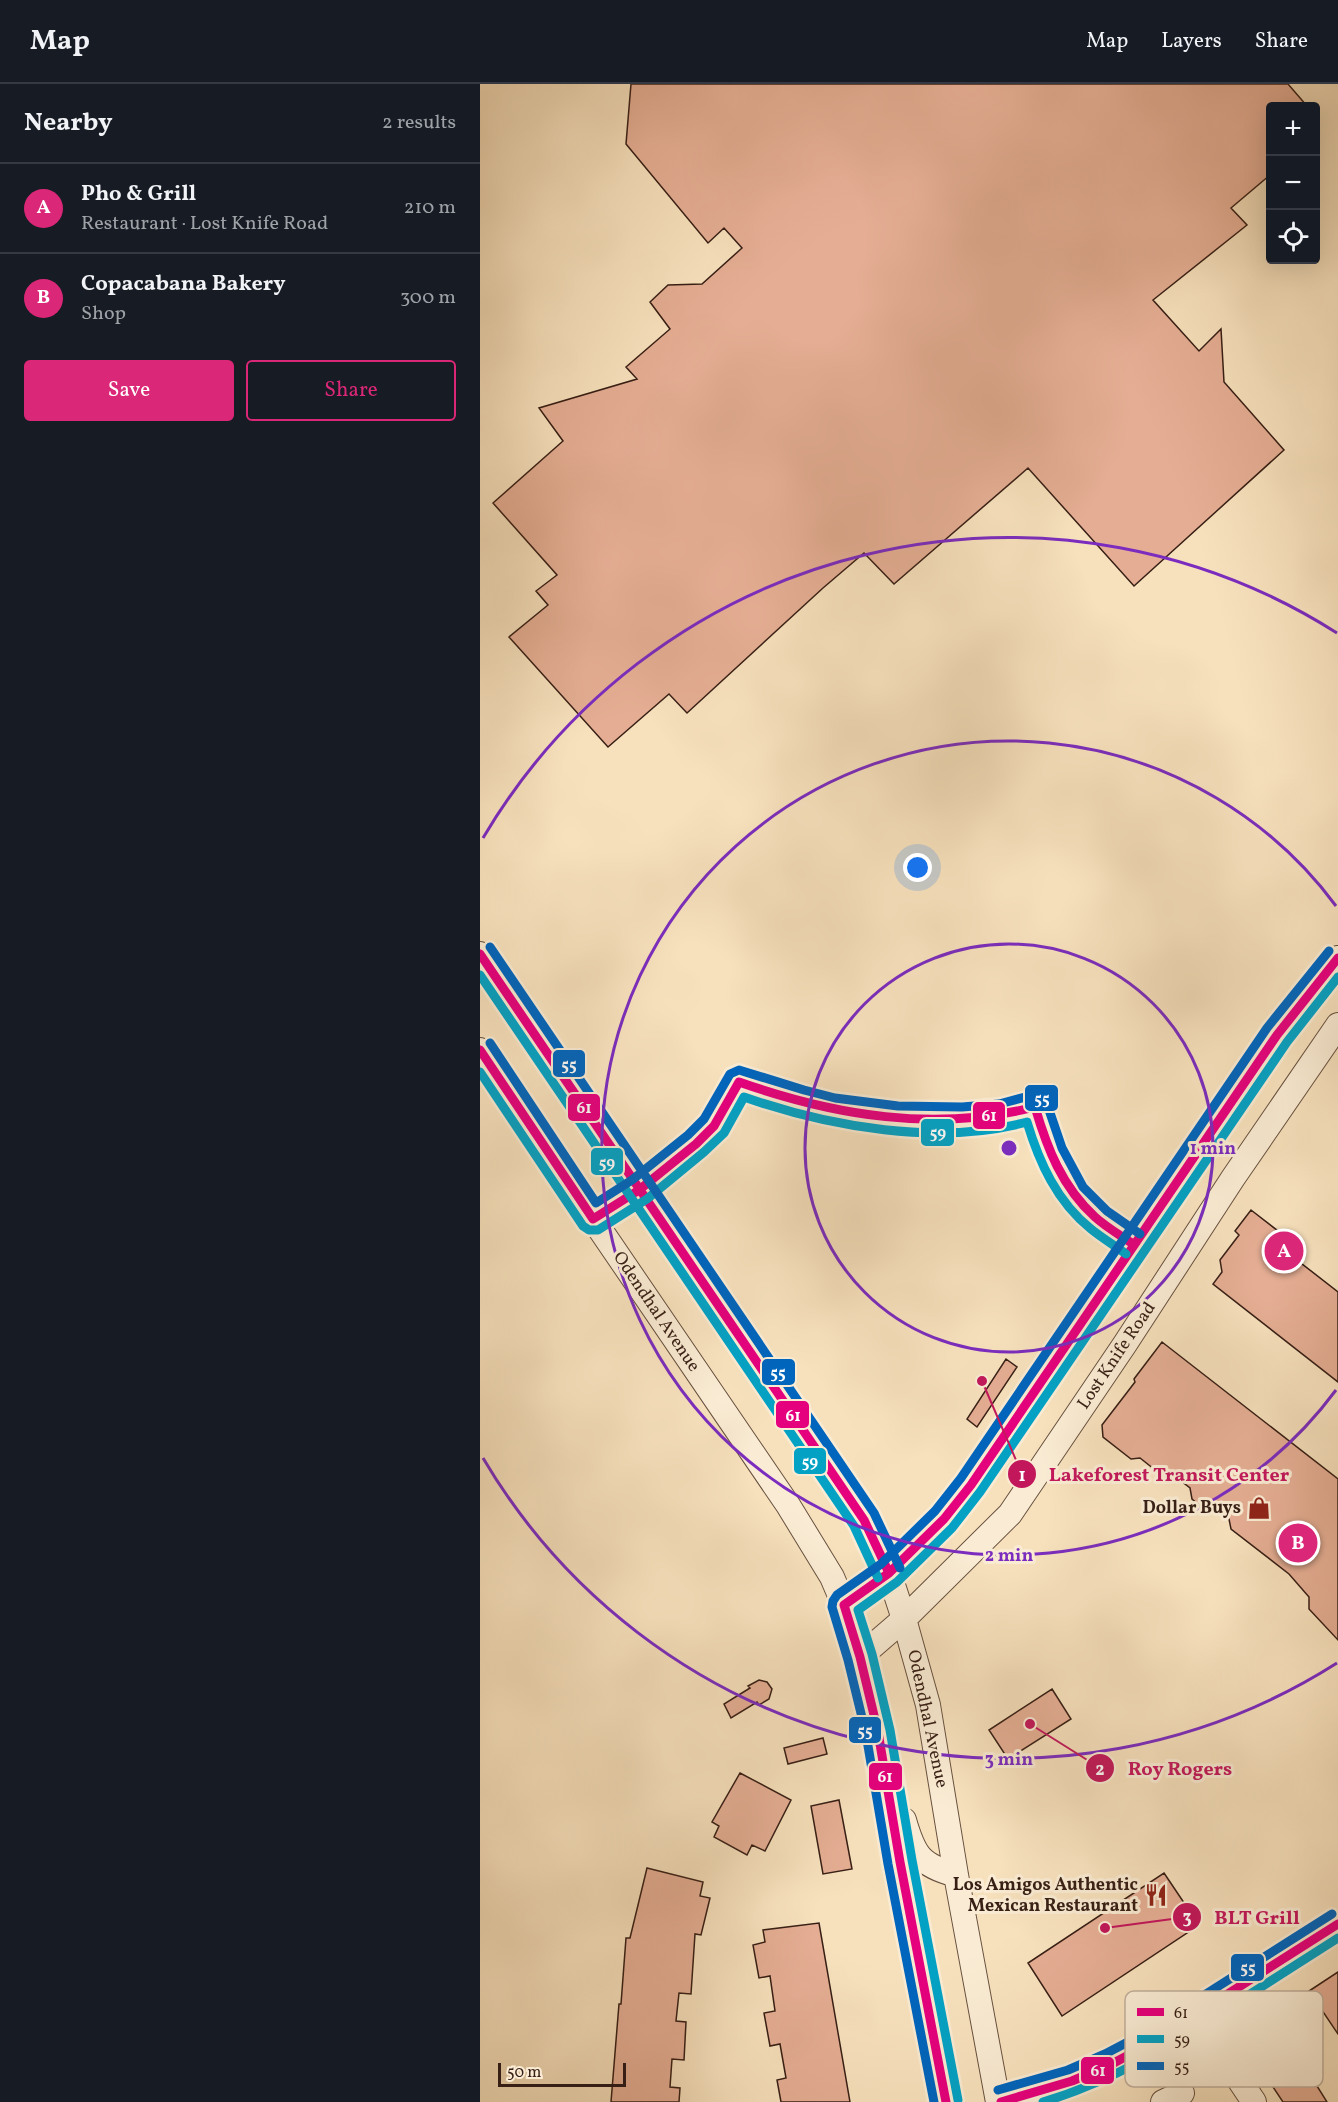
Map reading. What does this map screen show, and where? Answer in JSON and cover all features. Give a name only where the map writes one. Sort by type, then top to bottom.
[{"type":"street","name":"Odendhal Avenue","points":[[480,954],[864,1520],[889,1573],[928,1705],[956,1875],[999,2102]]},
{"type":"street","points":[[844,1605],[889,1573],[944,1519],[971,1485],[1277,1035],[1338,958]]},
{"type":"street","name":"Lost Knife Road","points":[[860,1657],[904,1619],[1010,1514],[1125,1344],[1233,1178],[1338,1025]]},
{"type":"street","name":"Odendhal Avenue","points":[[480,1050],[788,1504],[832,1577],[844,1605],[860,1657],[878,1732],[900,1862],[946,2102]]},
{"type":"street","points":[[878,1732],[912,1846],[926,1863],[941,1871],[956,1875]]},
{"type":"street","points":[[1233,1991],[1338,1924]]},
{"type":"street","points":[[999,2102],[1072,2080],[1125,2057]]},
{"type":"street","points":[[1244,2087],[1254,2102]]},
{"type":"building","points":[[631,84],[1288,84],[1304,102],[1266,102],[1266,178],[1231,208],[1247,225],[1153,300],[1199,351],[1221,329],[1224,382],[1284,450],[1134,586],[1028,468],[894,584],[864,553],[687,713],[669,694],[608,747],[509,637],[548,605],[536,591],[557,575],[493,503],[563,441],[539,408],[637,379],[626,367],[670,329],[650,302],[668,285],[702,284],[742,248],[724,228],[708,243],[626,144]]},
{"type":"building","points":[[1251,1210],[1304,1251],[1297,1260],[1338,1292],[1338,1382],[1213,1284],[1222,1272],[1220,1260],[1239,1235],[1235,1231]]},
{"type":"building","points":[[1162,1342],[1338,1479],[1338,1640],[1309,1609],[1309,1597],[1289,1574],[1231,1529],[1229,1519],[1214,1508],[1204,1509],[1192,1499],[1190,1488],[1168,1471],[1159,1473],[1140,1458],[1131,1459],[1103,1437],[1102,1425]]},
{"type":"building","points":[[1006,1359],[1017,1367],[977,1427],[967,1419]]},
{"type":"building","points":[[759,1680],[767,1682],[772,1689],[769,1699],[759,1705],[757,1702],[731,1718],[724,1704]]},
{"type":"building","points":[[1052,1689],[1071,1719],[1008,1759],[989,1730]]},
{"type":"building","points":[[823,1738],[827,1754],[788,1764],[784,1748]]},
{"type":"building","points":[[740,1773],[791,1800],[765,1851],[752,1845],[747,1855],[714,1837],[719,1826],[712,1822]]},
{"type":"building","points":[[839,1800],[852,1869],[823,1874],[811,1806]]},
{"type":"building","points":[[647,1868],[703,1882],[700,1896],[710,1898],[701,1935],[695,1934],[691,1994],[679,1993],[676,2021],[686,2022],[684,2060],[672,2059],[670,2087],[680,2088],[679,2102],[611,2102],[626,1938],[630,1938]]},
{"type":"building","points":[[1164,1873],[1199,1925],[1062,2016],[1028,1963]]},
{"type":"building","points":[[819,1923],[850,2102],[781,2102],[777,2080],[786,2078],[780,2044],[770,2046],[764,2013],[775,2011],[770,1976],[759,1978],[753,1945],[765,1942],[763,1930]]},
{"type":"building","points":[[1338,1972],[1338,2034],[1323,2012],[1323,1991],[1309,1991]]},
{"type":"building","points":[[1273,2087],[1318,2087],[1327,2102],[1283,2102]]},
{"type":"transit line","name":"55","points":[[490,947],[874,1513],[900,1568]]},
{"type":"transit line","name":"55","points":[[934,2102],[888,1864],[866,1734],[832,1607],[833,1601],[837,1595],[881,1564],[935,1511],[961,1478],[1267,1028],[1329,951]]},
{"type":"transit line","name":"61","points":[[480,954],[864,1520],[889,1573]]},
{"type":"transit line","name":"61","points":[[946,2102],[900,1862],[878,1732],[860,1657],[844,1605],[889,1573],[944,1519],[971,1485],[1277,1035],[1338,958]]},
{"type":"transit line","name":"59","points":[[480,975],[854,1526],[878,1578]]},
{"type":"transit line","name":"59","points":[[958,2100],[912,1860],[890,1730],[872,1654],[858,1610],[897,1582],[952,1528],[980,1492],[1287,1042],[1338,977]]},
{"type":"transit line","name":"55","points":[[490,1043],[596,1203],[632,1180],[688,1135],[704,1119],[730,1074],[739,1070],[835,1098],[898,1106],[962,1107],[999,1104],[1033,1095],[1039,1096],[1046,1101],[1062,1148],[1083,1187],[1107,1211],[1140,1234]]},
{"type":"transit line","name":"61","points":[[480,1050],[593,1219],[639,1190],[696,1144],[714,1126],[739,1082],[812,1104],[886,1117],[960,1118],[1035,1107],[1057,1166],[1073,1193],[1099,1221],[1133,1244]]},
{"type":"transit line","name":"59","points":[[480,1072],[583,1226],[589,1230],[598,1230],[647,1199],[704,1152],[724,1133],[744,1097],[812,1117],[884,1130],[921,1133],[957,1132],[993,1129],[1027,1122],[1037,1152],[1068,1207],[1091,1229],[1126,1254]]},
{"type":"transit line","name":"55","points":[[1211,1991],[1332,1914]]},
{"type":"transit line","name":"61","points":[[1232,1991],[1338,1924]]},
{"type":"transit line","name":"59","points":[[1255,1991],[1338,1938]]},
{"type":"transit line","name":"55","points":[[998,2090],[1068,2070],[1125,2043]]},
{"type":"transit line","name":"61","points":[[1001,2102],[1072,2081],[1125,2057]]},
{"type":"transit line","name":"59","points":[[1043,2102],[1068,2094],[1125,2069]]},
{"type":"place","name":"Pho & Grill","points":[[1284,1251]]},
{"type":"place","name":"Lakeforest Transit Center","points":[[982,1381]]},
{"type":"place","name":"Dollar Buys","points":[[1259,1508]]},
{"type":"place","name":"Copacabana Bakery","points":[[1298,1543]]},
{"type":"place","name":"Roy Rogers","points":[[1030,1724]]},
{"type":"place","name":"Los Amigos Authentic Mexican Restaurant","points":[[1156,1895]]},
{"type":"place","name":"BLT Grill","points":[[1105,1928]]}]
